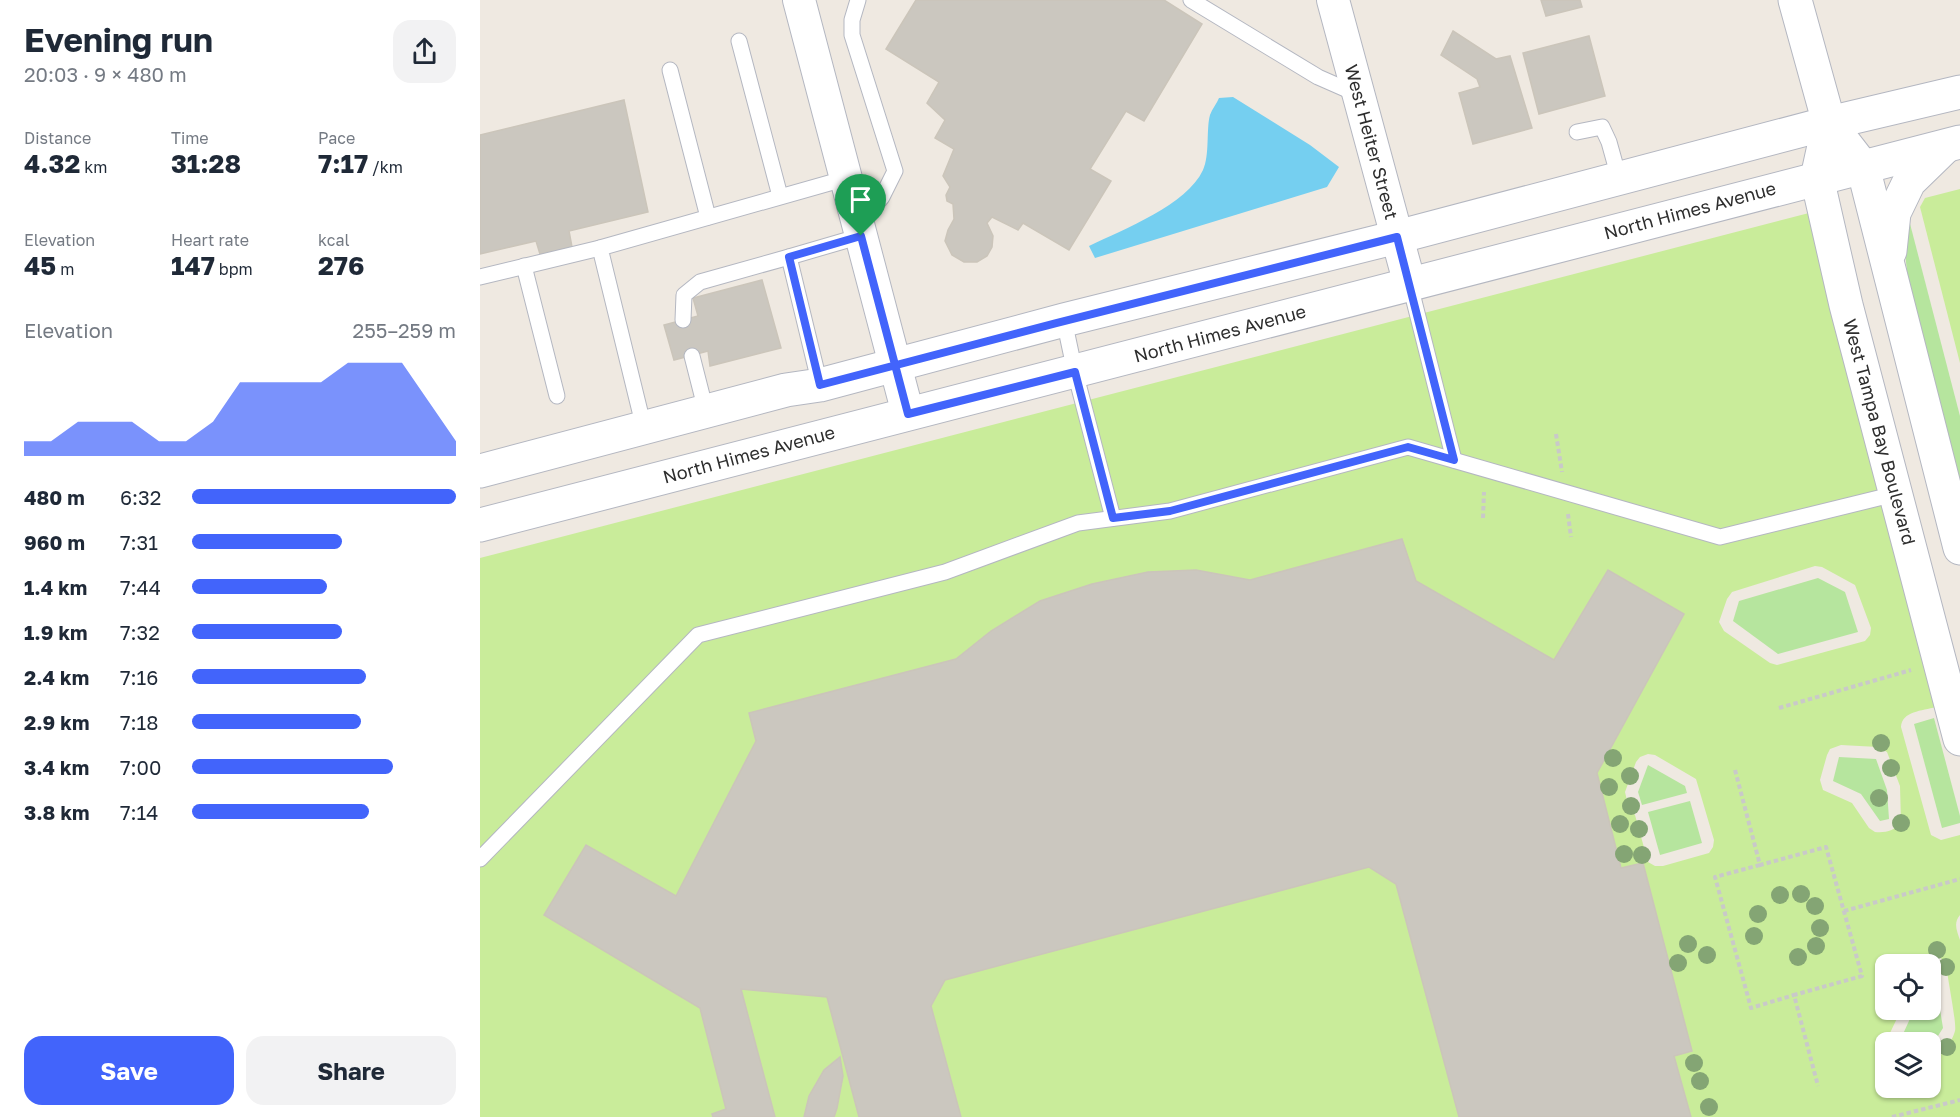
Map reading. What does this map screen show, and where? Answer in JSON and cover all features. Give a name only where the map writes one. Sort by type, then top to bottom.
[{"type":"street","points":[[799,0],[908,414]]},
{"type":"street","name":"West Heiter Street","points":[[1333,0],[1410,285]]},
{"type":"street","name":"West Tampa Bay Boulevard","points":[[1794,0],[1829,123],[1863,166],[1894,292],[1951,479],[1960,548]]},
{"type":"street","points":[[480,471],[786,390],[820,385],[1829,123],[1960,92]]},
{"type":"street","name":"West Tampa Bay Boulevard","points":[[1829,123],[1817,178],[1846,305],[1960,739]]},
{"type":"street","points":[[1894,292],[1889,244],[1894,213],[1909,182],[1953,144]]},
{"type":"street","name":"North Himes Avenue","points":[[480,525],[1953,144]]},
{"type":"street","points":[[1895,494],[1951,479]]},
{"type":"lane","points":[[683,320],[684,295],[700,282],[789,257],[860,231],[882,197],[895,171],[852,35],[852,20],[858,0]]},
{"type":"lane","points":[[1191,0],[1318,77],[1359,95]]},
{"type":"lane","points":[[739,41],[780,196]]},
{"type":"lane","points":[[670,70],[708,217]]},
{"type":"lane","points":[[1577,132],[1602,128],[1609,142],[1618,178]]},
{"type":"lane","points":[[480,277],[600,248],[847,178]]},
{"type":"lane","points":[[600,248],[644,428]]},
{"type":"lane","points":[[789,257],[820,385]]},
{"type":"lane","points":[[524,266],[557,396]]},
{"type":"lane","points":[[1410,285],[1454,460]]},
{"type":"lane","points":[[1064,320],[1075,372],[1113,518]]},
{"type":"lane","points":[[692,356],[706,411]]},
{"type":"lane","points":[[480,859],[698,635],[945,572],[1078,523],[1170,511],[1408,447],[1720,537],[1895,494]]},
{"type":"path","points":[[1556,434],[1562,473]]},
{"type":"path","points":[[1483,518],[1484,492]]},
{"type":"path","points":[[1568,514],[1570,537]]},
{"type":"path","points":[[1779,708],[1940,662]]},
{"type":"path","points":[[1735,770],[1760,865]]},
{"type":"path","points":[[1826,847],[1844,911],[1862,976],[1750,1008],[1715,878],[1826,847]]},
{"type":"path","points":[[1844,911],[1960,879]]},
{"type":"path","points":[[1794,995],[1818,1086]]},
{"type":"path","points":[[1892,1117],[1960,1100]]},
{"type":"green space","points":[[1960,189],[1960,363],[1920,207],[1925,198]]},
{"type":"green space","points":[[1809,213],[1936,707],[1909,715],[1902,722],[1901,727],[1931,835],[1941,840],[1960,835],[1960,915],[1956,924],[1960,940],[1960,1117],[480,1117],[480,558]],"holes":[[[1815,566],[1822,567],[1855,585],[1871,628],[1870,635],[1865,641],[1777,665],[1770,663],[1724,631],[1719,622],[1727,599],[1732,592]],[[1841,745],[1878,747],[1887,752],[1900,786],[1901,822],[1896,828],[1886,832],[1875,832],[1869,828],[1852,803],[1823,790],[1820,780],[1827,755],[1830,749]],[[1648,754],[1655,755],[1696,779],[1714,840],[1709,853],[1663,866],[1655,866],[1648,862],[1635,815],[1629,809],[1625,792],[1636,762],[1640,757]],[[1875,954],[1941,954],[1941,958],[1946,964],[1955,1031],[1952,1040],[1941,1053],[1941,1098],[1875,1098],[1875,1032],[1890,1032],[1896,1020],[1875,1020]]]},
{"type":"green space","points":[[1908,216],[1960,416],[1960,488],[1909,289],[1904,244]]},
{"type":"green space","points":[[1818,578],[1845,592],[1858,632],[1778,654],[1733,621],[1739,601]]},
{"type":"green space","points":[[1934,718],[1960,816],[1960,823],[1942,828],[1914,724]]},
{"type":"green space","points":[[1839,757],[1876,759],[1887,790],[1889,819],[1880,821],[1861,794],[1833,781]]},
{"type":"green space","points":[[1648,765],[1685,786],[1687,793],[1642,805],[1638,792]]},
{"type":"green space","points":[[1690,801],[1702,843],[1660,855],[1648,812]]},
{"type":"green space","points":[[1941,1016],[1943,1028],[1940,1032],[1904,1032],[1909,1020],[1941,1020]]},
{"type":"water","points":[[1233,97],[1310,145],[1339,167],[1327,187],[1095,258],[1089,246],[1153,215],[1195,183],[1205,164],[1211,113],[1219,98]]},
{"type":"building","points":[[916,0],[1164,0],[1202,24],[1144,121],[1126,111],[1090,169],[1111,181],[1069,250],[1023,223],[1018,230],[992,217],[987,223],[993,236],[992,247],[987,256],[977,262],[964,262],[952,255],[945,241],[954,219],[953,204],[947,201],[946,195],[950,187],[943,176],[954,149],[935,138],[945,120],[927,103],[939,82],[886,49]]},
{"type":"building","points":[[1541,0],[1580,0],[1582,7],[1546,16]]},
{"type":"building","points":[[1453,31],[1496,59],[1510,56],[1532,128],[1473,144],[1459,93],[1480,87],[1477,79],[1441,55]]},
{"type":"building","points":[[1589,36],[1605,96],[1539,114],[1523,53]]},
{"type":"building","points":[[624,100],[648,212],[569,231],[572,247],[540,254],[536,241],[480,254],[480,135]]},
{"type":"building","points":[[762,280],[781,348],[710,366],[708,351],[674,360],[664,325],[698,316],[693,298]]},
{"type":"building","points":[[1402,539],[1416,581],[1554,660],[1608,570],[1684,614],[1597,773],[1621,868],[1643,863],[1692,1051],[1674,1056],[1691,1117],[1459,1117],[1396,884],[1369,867],[945,980],[931,1006],[961,1117],[859,1117],[827,997],[741,989],[775,1117],[713,1117],[712,1114],[726,1109],[700,1008],[544,915],[586,845],[676,896],[756,741],[749,713],[956,659],[991,631],[1040,601],[1092,584],[1148,572],[1196,570],[1250,580]]},
{"type":"building","points":[[840,1057],[843,1076],[834,1117],[804,1117],[809,1096],[824,1070]]},
{"type":"route","points":[[861,236],[789,257],[820,385],[895,365],[979,343],[1064,320],[1397,237],[1454,460],[1408,447],[1170,511],[1113,518],[1075,372],[908,414],[895,365],[861,236]]}]
